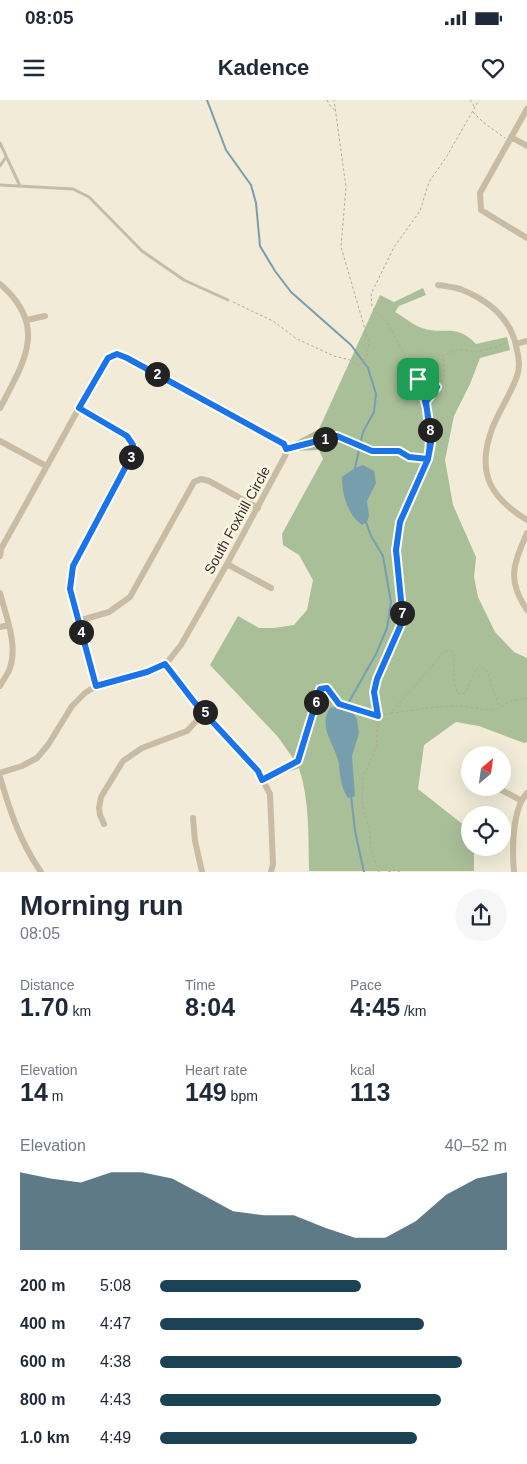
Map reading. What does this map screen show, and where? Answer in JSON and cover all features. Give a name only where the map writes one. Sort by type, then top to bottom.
[{"type":"street","points":[[527,109],[480,193],[481,210],[527,238]]},
{"type":"street","points":[[510,139],[527,146]]},
{"type":"street","points":[[0,284],[14,298],[27,320],[29,344],[24,363],[0,408]]},
{"type":"street","points":[[438,285],[460,289],[490,305],[510,325],[519,360],[518,375],[490,434],[484,464],[496,493],[509,508],[527,520]]},
{"type":"street","points":[[27,320],[45,316]]},
{"type":"street","points":[[516,344],[527,341]]},
{"type":"street","points":[[0,556],[1,549],[79,408],[108,358],[117,354],[284,444],[286,449]]},
{"type":"street","points":[[79,408],[127,436],[133,445],[132,455],[73,566],[70,589],[96,686]]},
{"type":"street","points":[[0,441],[46,466]]},
{"type":"street","name":"South Foxhill Circle","points":[[0,773],[22,766],[37,758],[48,745],[72,706],[85,693],[96,686],[147,672],[165,664],[181,645],[227,564],[285,456],[286,449]]},
{"type":"street","points":[[78,621],[109,612],[130,597],[194,482],[201,479],[210,481],[258,508]]},
{"type":"street","points":[[527,533],[516,559],[513,572],[515,587],[527,610]]},
{"type":"street","points":[[227,564],[270,588]]},
{"type":"street","points":[[0,593],[12,641],[10,669],[0,686]]},
{"type":"street","points":[[0,627],[8,625]]},
{"type":"street","points":[[165,664],[195,703],[258,771],[270,794],[273,864],[271,872]]},
{"type":"street","points":[[104,824],[99,808],[101,797],[123,761],[142,748],[187,731],[205,712]]},
{"type":"street","points":[[0,777],[14,822],[30,857],[41,872]]},
{"type":"street","points":[[514,872],[516,814],[520,800],[527,793]]},
{"type":"street","points":[[511,795],[520,800]]},
{"type":"street","points":[[193,818],[195,841],[202,872]]},
{"type":"lane","points":[[0,143],[20,186]]},
{"type":"lane","points":[[0,166],[6,157]]},
{"type":"lane","points":[[0,185],[72,189],[89,198],[142,251],[184,280],[228,300]]},
{"type":"path","points":[[327,100],[336,111]]},
{"type":"path","points":[[228,300],[273,321],[297,339],[334,356],[360,365],[366,358],[369,343],[341,247],[346,187],[334,100]]},
{"type":"path","points":[[470,100],[474,108]]},
{"type":"path","points":[[379,872],[373,859],[362,801],[363,778],[376,748],[378,716],[374,692],[377,679],[403,620],[396,550],[400,522],[428,459],[431,443],[426,402],[411,364],[388,324],[372,307],[371,294],[394,247],[420,211],[429,182],[447,156],[479,100]]},
{"type":"path","points":[[472,111],[484,123],[510,139]]},
{"type":"path","points":[[426,402],[444,378],[443,356],[460,349],[477,352],[497,348],[514,337]]},
{"type":"path","points":[[411,364],[437,387]]},
{"type":"path","points":[[286,449],[337,436],[372,451],[399,451],[409,457],[428,459]]},
{"type":"path","points":[[390,713],[446,651],[451,651],[454,654],[454,680],[457,693],[465,693],[476,669],[481,668],[487,671],[498,704],[501,706]]},
{"type":"path","points":[[262,780],[298,761],[320,689],[327,688],[339,704],[378,716],[448,706],[490,710],[497,709],[518,698],[527,698]]},
{"type":"path","points":[[388,872],[396,870],[400,872]]},
{"type":"green space","points":[[423,288],[426,295],[399,306],[395,312],[422,328],[462,333],[476,344],[507,337],[510,350],[480,358],[470,384],[454,416],[445,460],[453,505],[476,557],[474,577],[478,597],[495,632],[514,652],[527,658],[527,742],[524,743],[479,726],[456,722],[424,745],[418,789],[461,823],[461,856],[474,856],[474,871],[309,871],[307,806],[299,768],[272,778],[269,775],[295,761],[278,737],[210,665],[238,616],[259,628],[274,628],[294,625],[307,610],[313,580],[299,555],[283,545],[282,534],[323,459],[319,450],[295,451],[291,444],[319,429],[380,295],[394,302]]},
{"type":"water","points":[[363,465],[374,471],[376,483],[367,501],[369,516],[367,522],[362,525],[346,503],[342,477]]},
{"type":"water","points":[[339,706],[351,710],[357,719],[359,733],[352,756],[355,796],[348,798],[342,786],[339,764],[326,729],[327,715],[330,708]]},
{"type":"waterway","points":[[207,100],[226,150],[251,185],[256,203],[260,246],[275,271],[291,292],[351,345],[368,368],[376,394],[374,412],[363,432],[355,468]]},
{"type":"waterway","points":[[345,709],[376,654],[387,628],[391,602],[383,556],[371,536],[366,522]]},
{"type":"waterway","points":[[351,795],[355,831],[364,872]]},
{"type":"route","points":[[418,379],[411,364],[437,387],[426,402],[431,443],[428,459],[400,522],[396,550],[403,620],[377,679],[374,692],[378,716],[339,704],[327,688],[320,689],[298,761],[262,780],[258,771],[195,703],[165,664],[147,672],[96,686],[70,589],[73,566],[132,455],[133,445],[127,436],[79,408],[108,358],[117,354],[127,358],[284,444],[286,449],[337,436],[372,451],[399,451],[409,457],[428,459],[431,443],[426,402],[418,379]]}]
